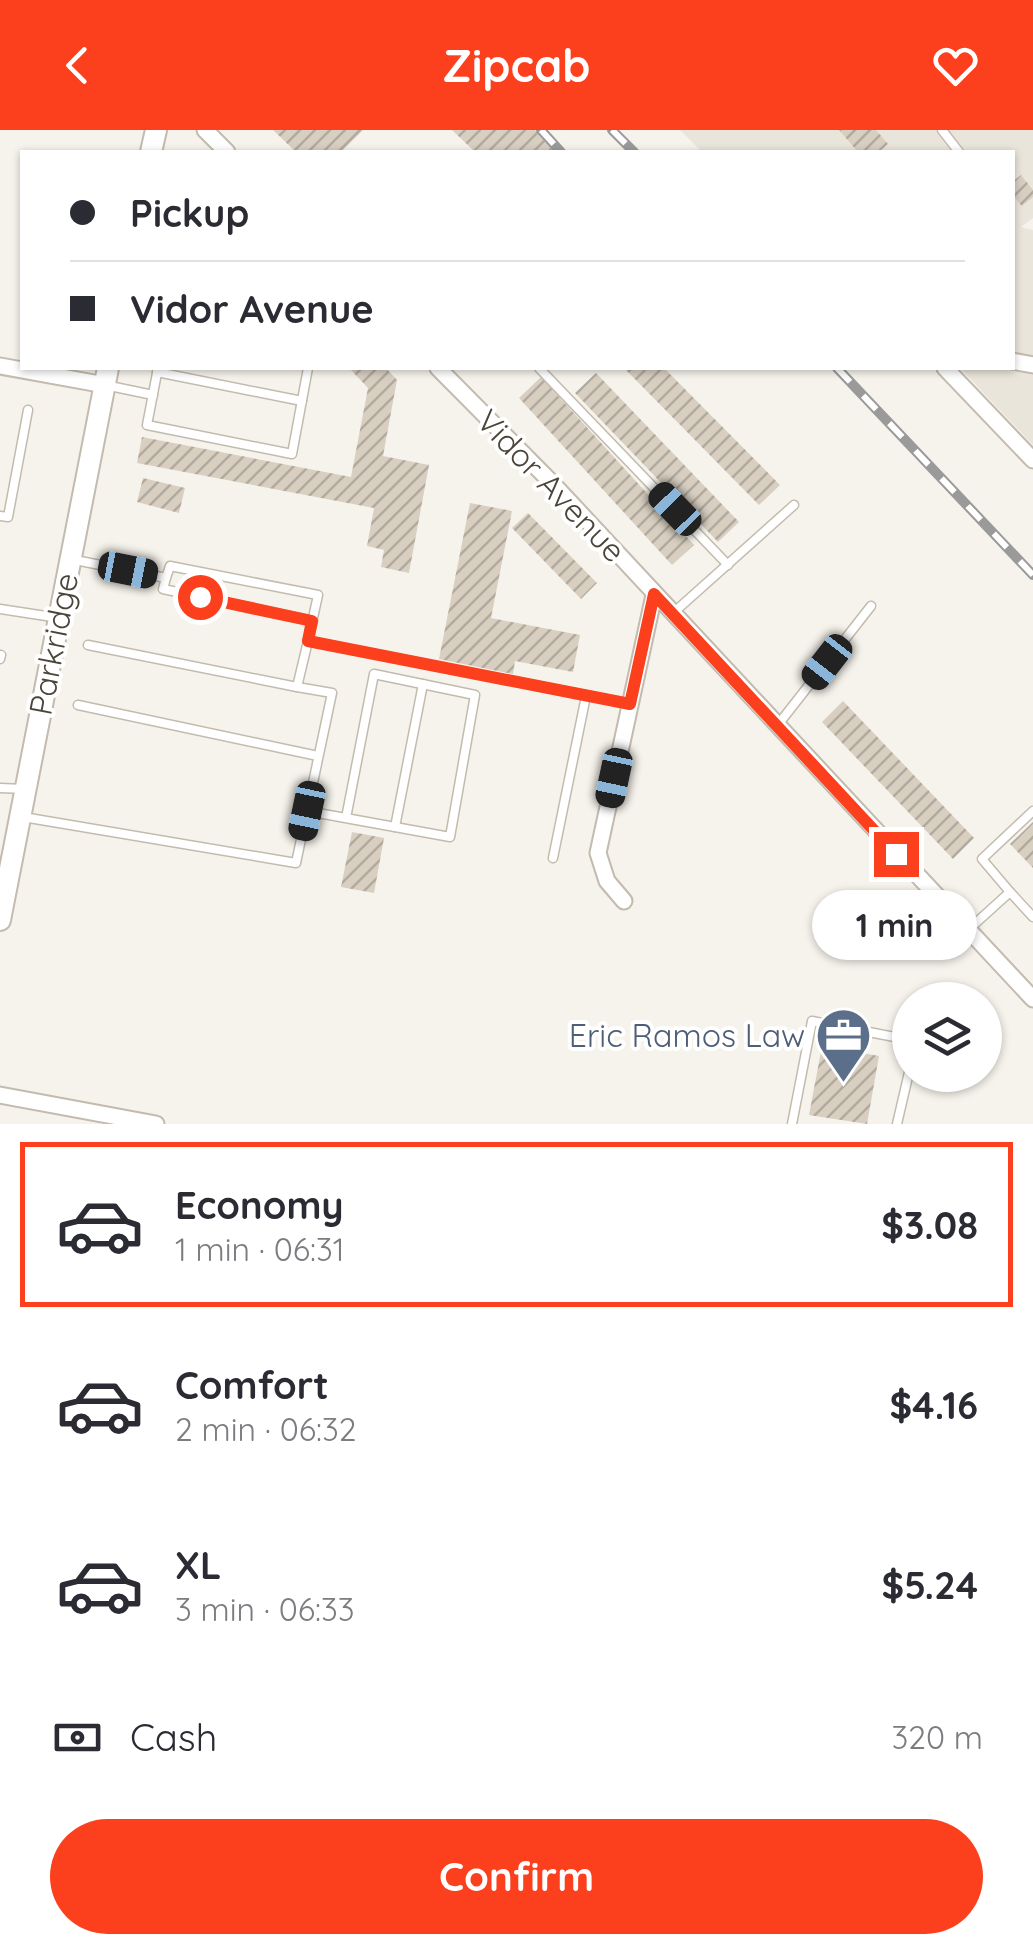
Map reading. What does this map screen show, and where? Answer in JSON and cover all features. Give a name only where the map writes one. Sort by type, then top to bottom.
[{"type":"street","points":[[205,130],[224,150]]},
{"type":"street","points":[[42,370],[106,376]]},
{"type":"street","name":"Vidor Avenue","points":[[440,370],[1033,1000]]},
{"type":"street","points":[[947,370],[1033,460]]},
{"type":"street","name":"Parkridge","points":[[0,920],[8,843],[22,817],[106,376]]},
{"type":"street","points":[[624,901],[607,880],[598,853],[654,594]]},
{"type":"street","points":[[0,1096],[156,1124]]},
{"type":"lane","points":[[942,130],[957,150]]},
{"type":"lane","points":[[302,401],[158,370],[147,425],[292,454],[302,401],[308,370]]},
{"type":"lane","points":[[540,370],[728,565]]},
{"type":"lane","points":[[106,376],[153,394]]},
{"type":"lane","points":[[0,516],[8,517],[28,410]]},
{"type":"lane","points":[[672,614],[794,505]]},
{"type":"lane","points":[[70,560],[166,578]]},
{"type":"lane","points":[[297,687],[318,595],[170,566],[163,589],[312,621]]},
{"type":"lane","points":[[777,726],[871,606]]},
{"type":"lane","points":[[0,610],[59,618]]},
{"type":"lane","points":[[308,641],[630,704]]},
{"type":"lane","points":[[22,817],[296,863],[332,693],[88,645]]},
{"type":"lane","points":[[307,811],[450,837],[474,695],[374,674],[346,818]]},
{"type":"lane","points":[[395,827],[423,684]]},
{"type":"lane","points":[[553,858],[586,696]]},
{"type":"lane","points":[[78,705],[318,756]]},
{"type":"lane","points":[[0,788],[26,789]]},
{"type":"lane","points":[[1033,812],[982,859],[1033,917]]},
{"type":"lane","points":[[968,930],[1010,892]]},
{"type":"lane","points":[[792,1124],[812,1021],[892,1036]]},
{"type":"lane","points":[[897,1124],[904,1092]]},
{"type":"shaded area","points":[[680,130],[1033,130],[1033,218],[1021,227],[1033,230],[1033,445],[962,370],[1015,370],[1015,150],[700,150]]},
{"type":"building","points":[[273,130],[363,130],[343,150],[294,150]]},
{"type":"building","points":[[452,130],[535,130],[555,150],[473,150]]},
{"type":"building","points":[[839,130],[876,130],[888,144],[881,150],[856,150]]},
{"type":"building","points":[[1021,175],[1033,190],[1033,197],[1022,206],[1015,198],[1015,180]]},
{"type":"building","points":[[351,370],[388,370],[397,380],[383,456],[429,465],[409,573],[381,567],[384,550],[367,546],[374,508],[137,463],[142,437],[351,477],[368,388]]},
{"type":"building","points":[[626,370],[666,370],[780,485],[759,505]]},
{"type":"building","points":[[596,373],[739,522],[718,542],[575,393]]},
{"type":"building","points":[[541,377],[694,545],[672,565],[519,398]]},
{"type":"building","points":[[143,478],[185,488],[179,513],[137,502]]},
{"type":"building","points":[[470,503],[512,511],[491,618],[580,635],[573,672],[515,661],[513,674],[439,659]]},
{"type":"building","points":[[528,513],[597,583],[581,599],[512,528]]},
{"type":"building","points":[[843,701],[974,838],[953,859],[822,722]]},
{"type":"building","points":[[1033,822],[1033,868],[1010,844]]},
{"type":"building","points":[[352,832],[384,838],[374,893],[341,887]]},
{"type":"building","name":"Eric Ramos Law","points":[[822,1046],[879,1056],[867,1124],[809,1115]]},
{"type":"railway","points":[[541,130],[559,150]]},
{"type":"railway","points":[[612,130],[632,150]]},
{"type":"railway","points":[[839,370],[1033,575]]},
{"type":"place","name":"Eric Ramos Law","points":[[844,1085]]},
{"type":"route","points":[[200,597],[312,621],[308,641],[630,704],[654,594],[896,854]]}]
